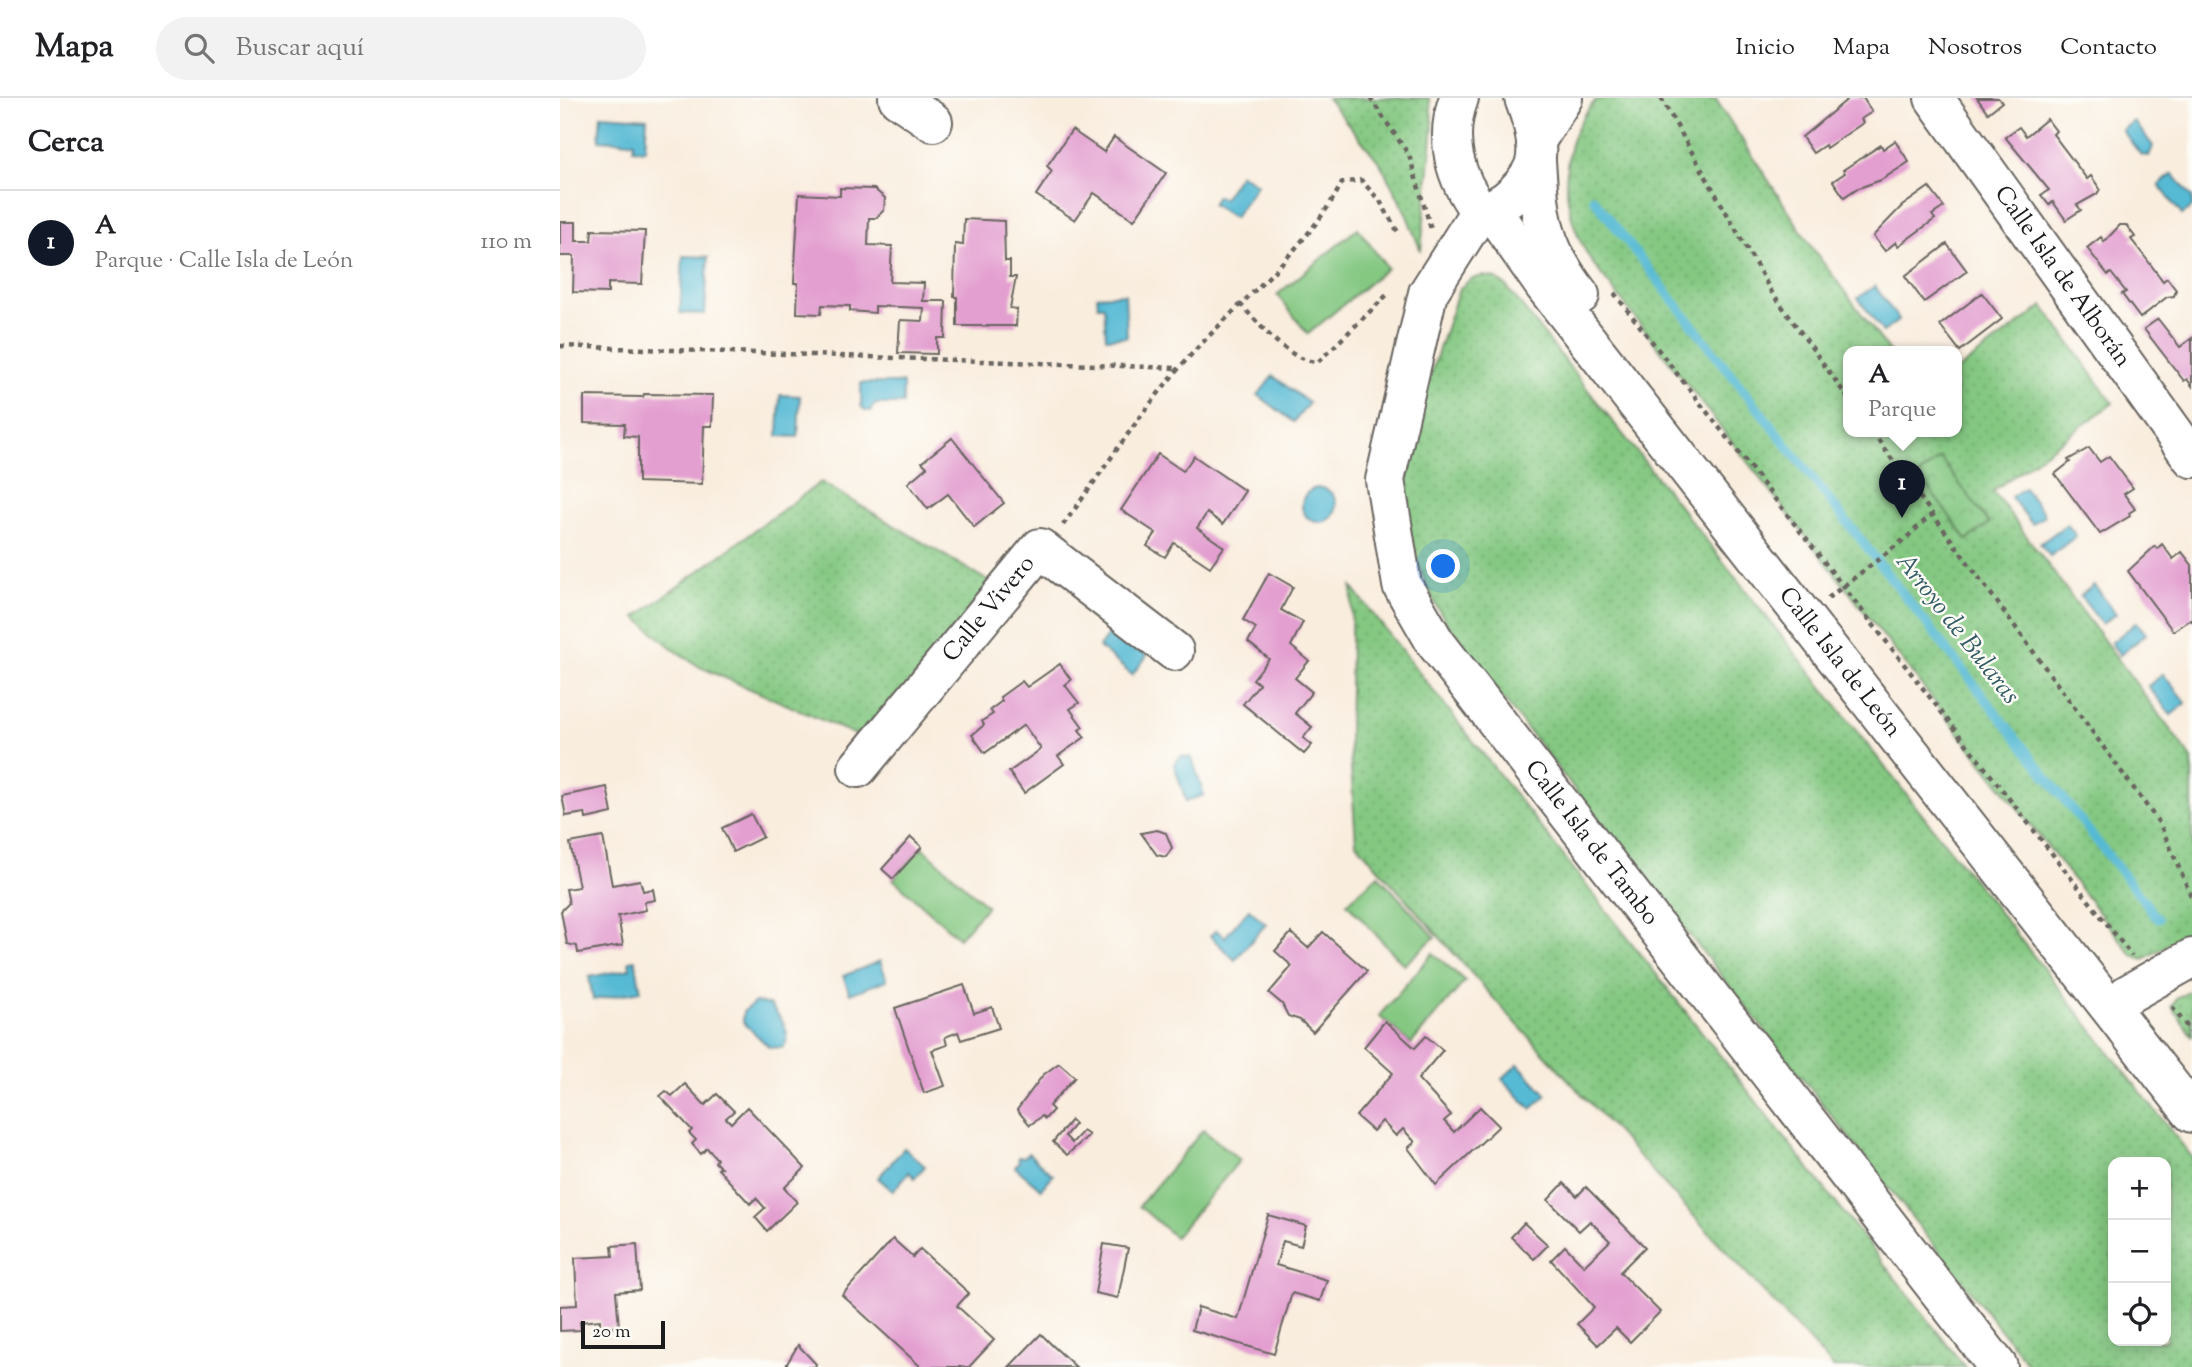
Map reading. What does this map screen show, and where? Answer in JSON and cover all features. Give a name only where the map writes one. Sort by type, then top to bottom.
[{"type":"street","points":[[898,98],[933,122]]},
{"type":"street","name":"Calle Isla de León","points":[[1524,98],[1534,125],[1541,224],[1563,272],[2192,1076]]},
{"type":"street","points":[[1486,211],[1510,199],[1563,98]]},
{"type":"street","name":"Calle Isla de Alborán","points":[[1934,98],[2192,458]]},
{"type":"street","name":"Calle Isla de León","points":[[1456,102],[1451,137],[1455,164],[1464,191],[1486,211],[1517,247],[2192,1113]]},
{"type":"street","name":"Calle Isla de Tambo","points":[[1486,211],[1451,255],[1428,293],[1385,480],[1402,584],[1435,642],[1998,1367]]},
{"type":"street","points":[[1451,255],[1479,243],[1517,247]]},
{"type":"street","name":"Calle Vivero","points":[[858,768],[1040,548],[1174,651]]},
{"type":"street","points":[[2128,994],[2192,958]]},
{"type":"path","points":[[1661,98],[1771,291],[1843,391]]},
{"type":"path","points":[[1044,551],[1178,369],[1296,247],[1330,206],[1342,183],[1361,180],[1380,201],[1399,234]]},
{"type":"path","points":[[1240,304],[1278,342],[1304,362],[1318,362],[1389,293]]},
{"type":"path","points":[[560,346],[1178,369]]},
{"type":"path","points":[[1876,437],[2160,824],[2192,898]]},
{"type":"path","points":[[1822,603],[1906,538],[1931,515]]},
{"type":"green space","points":[[1327,98],[1429,98],[1433,126],[1421,251],[1405,211],[1380,163]]},
{"type":"green space","points":[[1598,98],[1715,98],[1813,249],[1886,346],[1843,346],[1843,437],[1962,437],[1962,367],[2043,306],[2113,403],[1993,491],[2192,759],[2192,930],[2144,959],[2132,955],[1594,265],[1574,225],[1566,180],[1568,158],[1584,116]]},
{"type":"green space","points":[[1358,228],[1387,268],[1308,334],[1277,295]]},
{"type":"green space","points":[[1483,276],[1495,278],[1506,286],[2192,1157],[2192,1367],[2030,1367],[1471,658],[1438,609],[1418,563],[1408,520],[1407,477],[1414,434],[1459,289],[1471,279]]},
{"type":"green space","points":[[1940,458],[1989,523],[1967,540],[1919,475]]},
{"type":"green space","points":[[821,482],[993,584],[870,741],[700,667],[673,649],[636,617]]},
{"type":"green space","points":[[1352,587],[1965,1367],[1833,1367],[1505,1011],[1356,843],[1349,738]]},
{"type":"green space","points":[[922,847],[987,906],[959,938],[893,879]]},
{"type":"green space","points":[[1378,875],[1435,937],[1404,965],[1347,903]]},
{"type":"green space","points":[[1433,953],[1465,981],[1411,1044],[1379,1016]]},
{"type":"green space","points":[[2192,990],[2192,1036],[2172,1007],[2176,999]]},
{"type":"green space","points":[[1203,1130],[1240,1160],[1175,1237],[1139,1206]]},
{"type":"water","points":[[601,115],[647,118],[645,150],[633,149],[634,142],[599,140]]},
{"type":"water","points":[[2134,121],[2153,146],[2149,156],[2141,155],[2122,130]]},
{"type":"water","points":[[1240,174],[1257,184],[1234,218],[1212,204],[1217,196],[1223,199]]},
{"type":"water","points":[[2173,174],[2192,197],[2192,207],[2182,215],[2159,185]]},
{"type":"water","points":[[683,256],[708,257],[705,314],[680,313]]},
{"type":"water","points":[[1875,286],[1899,320],[1883,332],[1858,298]]},
{"type":"water","points":[[1125,294],[1127,337],[1106,338],[1104,306],[1098,306],[1097,296]]},
{"type":"water","points":[[1273,376],[1309,403],[1294,422],[1258,395]]},
{"type":"water","points":[[861,383],[903,383],[903,404],[875,404],[870,411],[865,411],[861,406]]},
{"type":"water","points":[[780,395],[800,396],[798,437],[778,436]]},
{"type":"water","points":[[1319,488],[1331,493],[1336,505],[1331,517],[1319,522],[1307,517],[1302,505],[1307,493]]},
{"type":"water","points":[[2024,488],[2044,516],[2032,524],[2011,497]]},
{"type":"water","points":[[2067,524],[2076,536],[2050,556],[2040,544]]},
{"type":"water","points":[[2094,585],[2116,614],[2102,624],[2080,596]]},
{"type":"water","points":[[2137,622],[2146,634],[2120,655],[2111,643]]},
{"type":"water","points":[[1113,628],[1147,656],[1132,675],[1099,647]]},
{"type":"water","points":[[2163,674],[2186,703],[2171,715],[2148,686]]},
{"type":"water","points":[[1181,756],[1192,758],[1204,795],[1186,801],[1174,764]]},
{"type":"water","points":[[1249,909],[1266,924],[1235,960],[1210,936],[1216,930],[1225,937]]},
{"type":"water","points":[[635,960],[641,991],[593,1000],[589,977],[630,969],[629,961]]},
{"type":"water","points":[[880,961],[887,980],[850,994],[843,976]]},
{"type":"water","points":[[755,1002],[770,1005],[782,1020],[787,1037],[782,1048],[769,1047],[743,1022],[743,1012]]},
{"type":"water","points":[[1518,1064],[1547,1095],[1531,1109],[1502,1079]]},
{"type":"water","points":[[904,1148],[925,1166],[915,1178],[909,1172],[893,1191],[878,1178]]},
{"type":"water","points":[[1028,1153],[1053,1175],[1041,1189],[1015,1167],[1019,1162],[1018,1157],[1024,1157]]},
{"type":"building","points":[[1849,98],[1863,98],[1872,112],[1861,119],[1863,123],[1826,148],[1825,145],[1813,153],[1802,137]]},
{"type":"building","points":[[1977,98],[1998,98],[2002,102],[1988,113]]},
{"type":"building","points":[[2047,119],[2056,131],[2053,134],[2087,179],[2091,176],[2100,189],[2097,194],[2077,205],[2081,210],[2066,220],[2053,202],[2049,205],[2041,195],[2049,190],[2005,137],[2019,127],[2026,136]]},
{"type":"building","points":[[1072,130],[1104,152],[1114,137],[1166,173],[1134,220],[1094,193],[1075,220],[1036,195],[1052,171],[1047,166]]},
{"type":"building","points":[[1895,141],[1909,162],[1881,180],[1856,189],[1844,197],[1833,181],[1845,173],[1843,170],[1881,145],[1883,149]]},
{"type":"building","points":[[1929,187],[1944,207],[1932,215],[1935,219],[1898,246],[1896,242],[1885,251],[1873,236],[1902,206]]},
{"type":"building","points":[[840,188],[874,189],[885,198],[884,210],[876,218],[869,218],[868,245],[892,246],[890,282],[924,283],[923,301],[946,301],[945,338],[937,338],[937,354],[898,353],[900,320],[923,321],[924,308],[875,306],[875,313],[850,311],[850,306],[822,305],[821,314],[797,313],[798,283],[794,283],[799,194],[840,196]]},
{"type":"building","points":[[964,219],[1004,221],[1005,261],[1010,261],[1010,277],[1016,277],[1010,308],[1017,309],[1016,326],[957,326],[957,297],[954,297],[955,244],[963,245]]},
{"type":"building","points":[[560,222],[576,222],[576,241],[591,241],[592,230],[645,231],[642,284],[608,283],[608,293],[573,292],[574,256],[560,256]]},
{"type":"building","points":[[2120,225],[2126,225],[2135,237],[2131,239],[2163,281],[2167,278],[2176,290],[2174,296],[2167,297],[2140,318],[2122,294],[2126,292],[2111,273],[2108,275],[2087,248],[2101,237],[2104,242]]},
{"type":"building","points":[[1947,244],[1967,271],[1924,302],[1905,276]]},
{"type":"building","points":[[1982,293],[2002,319],[1962,349],[1962,346],[1956,346],[1940,325]]},
{"type":"building","points":[[2158,319],[2180,347],[2192,338],[2192,386],[2187,379],[2184,381],[2144,329]]},
{"type":"building","points":[[644,394],[713,395],[712,426],[704,426],[702,484],[638,482],[638,437],[624,436],[625,424],[584,423],[584,396],[643,397]]},
{"type":"building","points":[[952,438],[1004,503],[974,527],[948,494],[928,509],[908,483],[927,467],[922,462]]},
{"type":"building","points":[[2089,448],[2100,462],[2109,456],[2133,488],[2124,494],[2135,509],[2129,513],[2130,516],[2100,534],[2055,474],[2070,462],[2068,460]]},
{"type":"building","points":[[1158,454],[1183,471],[1194,456],[1245,491],[1223,524],[1207,513],[1197,528],[1224,547],[1210,567],[1174,543],[1165,557],[1147,546],[1156,533],[1121,510]]},
{"type":"building","points":[[2162,544],[2173,559],[2182,552],[2192,565],[2192,621],[2189,620],[2173,631],[2128,571],[2155,546],[2157,549]]},
{"type":"building","points":[[1269,573],[1293,587],[1281,610],[1303,622],[1291,646],[1309,661],[1295,678],[1312,692],[1295,713],[1312,727],[1303,738],[1312,745],[1304,754],[1243,704],[1259,684],[1253,679],[1269,659],[1248,642],[1256,628],[1243,620]]},
{"type":"building","points":[[1060,664],[1071,680],[1065,685],[1079,703],[1070,709],[1083,727],[1079,730],[1085,737],[1058,756],[1064,764],[1024,793],[1009,772],[1041,749],[1024,725],[985,753],[972,735],[984,725],[982,721],[993,714],[990,710],[1002,701],[1000,697],[1022,681],[1027,687]]},
{"type":"building","points":[[607,787],[612,813],[586,819],[585,813],[566,816],[562,796]]},
{"type":"building","points":[[751,814],[763,837],[733,852],[722,828]]},
{"type":"building","points":[[1157,830],[1166,833],[1172,848],[1166,857],[1157,855],[1141,833]]},
{"type":"building","points":[[603,837],[612,885],[640,880],[643,891],[653,889],[655,900],[644,902],[646,910],[618,916],[623,945],[578,953],[577,946],[567,944],[561,911],[569,903],[566,889],[579,887],[570,843]]},
{"type":"building","points":[[911,837],[922,847],[893,879],[882,869]]},
{"type":"building","points":[[1323,932],[1367,971],[1313,1032],[1300,1020],[1288,1016],[1282,1004],[1269,993],[1292,966],[1275,951],[1291,933],[1308,948]]},
{"type":"building","points":[[964,985],[974,1013],[992,1007],[999,1028],[961,1040],[958,1032],[945,1037],[947,1045],[932,1050],[945,1086],[924,1093],[895,1008]]},
{"type":"building","points":[[1385,1021],[1415,1048],[1426,1036],[1443,1050],[1418,1079],[1451,1115],[1444,1121],[1454,1132],[1480,1107],[1499,1126],[1436,1185],[1408,1148],[1415,1142],[1403,1129],[1396,1136],[1382,1121],[1373,1131],[1356,1116],[1393,1073],[1364,1047]]},
{"type":"building","points":[[1059,1063],[1075,1077],[1049,1106],[1053,1110],[1045,1119],[1042,1116],[1030,1125],[1017,1110],[1043,1075]]},
{"type":"building","points":[[685,1084],[705,1105],[717,1094],[734,1111],[726,1118],[731,1123],[747,1107],[805,1168],[784,1188],[797,1202],[767,1231],[755,1217],[765,1208],[756,1198],[750,1204],[718,1169],[721,1168],[715,1162],[717,1159],[707,1148],[701,1154],[692,1144],[696,1140],[689,1133],[692,1130],[660,1096],[666,1091],[672,1096]]},
{"type":"building","points":[[1071,1120],[1075,1124],[1065,1136],[1072,1143],[1083,1131],[1089,1135],[1067,1155],[1053,1142]]},
{"type":"building","points":[[1564,1183],[1577,1196],[1586,1187],[1645,1247],[1620,1272],[1660,1312],[1630,1342],[1616,1328],[1598,1345],[1577,1324],[1594,1307],[1551,1260],[1565,1246],[1584,1266],[1610,1241],[1590,1221],[1579,1231],[1548,1200]]},
{"type":"building","points":[[1268,1215],[1306,1226],[1301,1246],[1283,1241],[1276,1265],[1327,1280],[1320,1301],[1292,1293],[1274,1354],[1192,1330],[1198,1307],[1238,1319]]},
{"type":"building","points":[[1524,1223],[1548,1245],[1534,1259],[1511,1237]]},
{"type":"building","points":[[893,1239],[913,1257],[920,1249],[969,1293],[957,1306],[994,1340],[969,1367],[921,1367],[842,1295]]},
{"type":"building","points":[[637,1244],[640,1290],[616,1292],[619,1327],[600,1328],[600,1320],[580,1322],[581,1330],[560,1331],[560,1306],[577,1305],[575,1258],[613,1256],[612,1246]]},
{"type":"building","points":[[1104,1244],[1128,1248],[1118,1298],[1095,1293]]},
{"type":"building","points":[[1041,1334],[1052,1345],[1076,1367],[1009,1367]]},
{"type":"building","points":[[798,1345],[816,1364],[815,1367],[785,1367]]},
{"type":"waterway","name":"Arroyo de Bularas","points":[[1593,198],[2158,919]]},
{"type":"place","name":"A","points":[[1902,518]]}]
